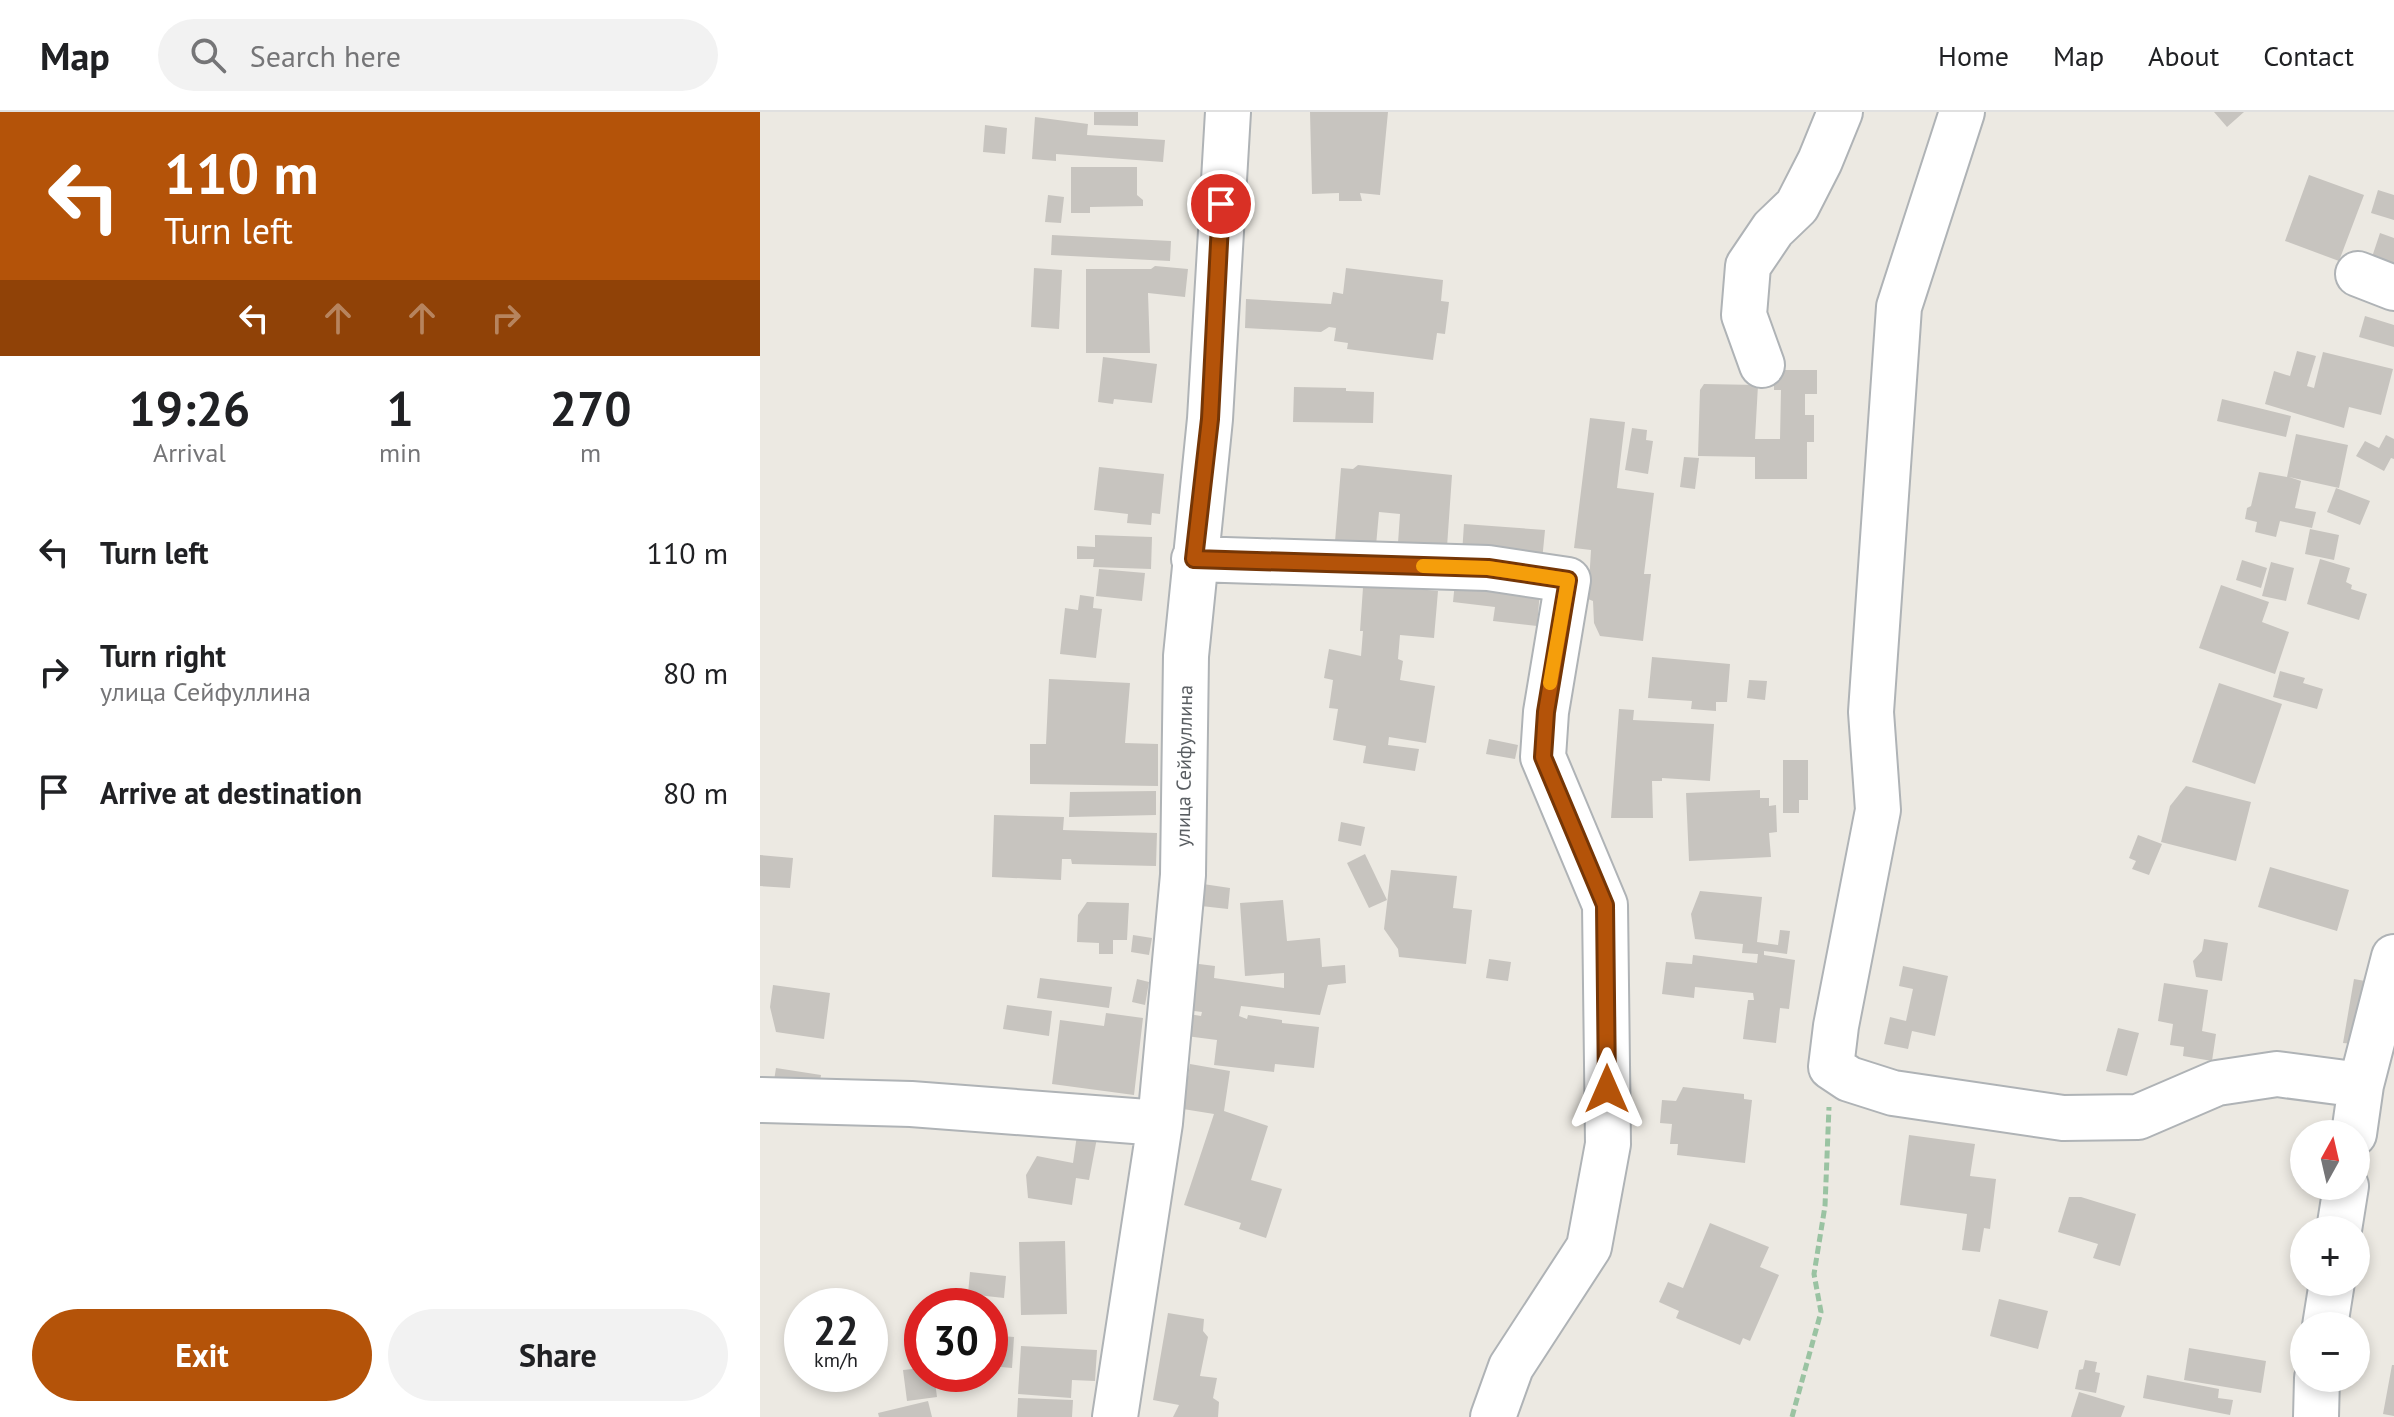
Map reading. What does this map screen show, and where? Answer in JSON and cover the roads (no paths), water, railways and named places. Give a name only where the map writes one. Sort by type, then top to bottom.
[{"type":"street","name":"улица Сейфуллина","points":[[1115,1417],[1160,1123],[1183,875],[1186,656],[1210,419],[1228,112]]},
{"type":"street","points":[[1762,365],[1744,315],[1748,266],[1773,229],[1797,206],[1840,112]]},
{"type":"street","points":[[1962,112],[1899,307],[1871,712],[1878,810],[1836,1026],[1831,1067],[1849,1079],[1893,1093],[2063,1118],[2138,1117],[2217,1083],[2277,1074],[2361,1085]]},
{"type":"street","points":[[1194,559],[1488,568],[1568,580],[1546,712],[1543,757],[1605,905],[1608,1144],[1589,1247],[1511,1367],[1493,1417]]},
{"type":"street","points":[[2356,1120],[2361,1085],[2394,957]]},
{"type":"street","points":[[760,1100],[911,1104],[1160,1123]]},
{"type":"street","points":[[2316,1417],[2317,1392]]}]
